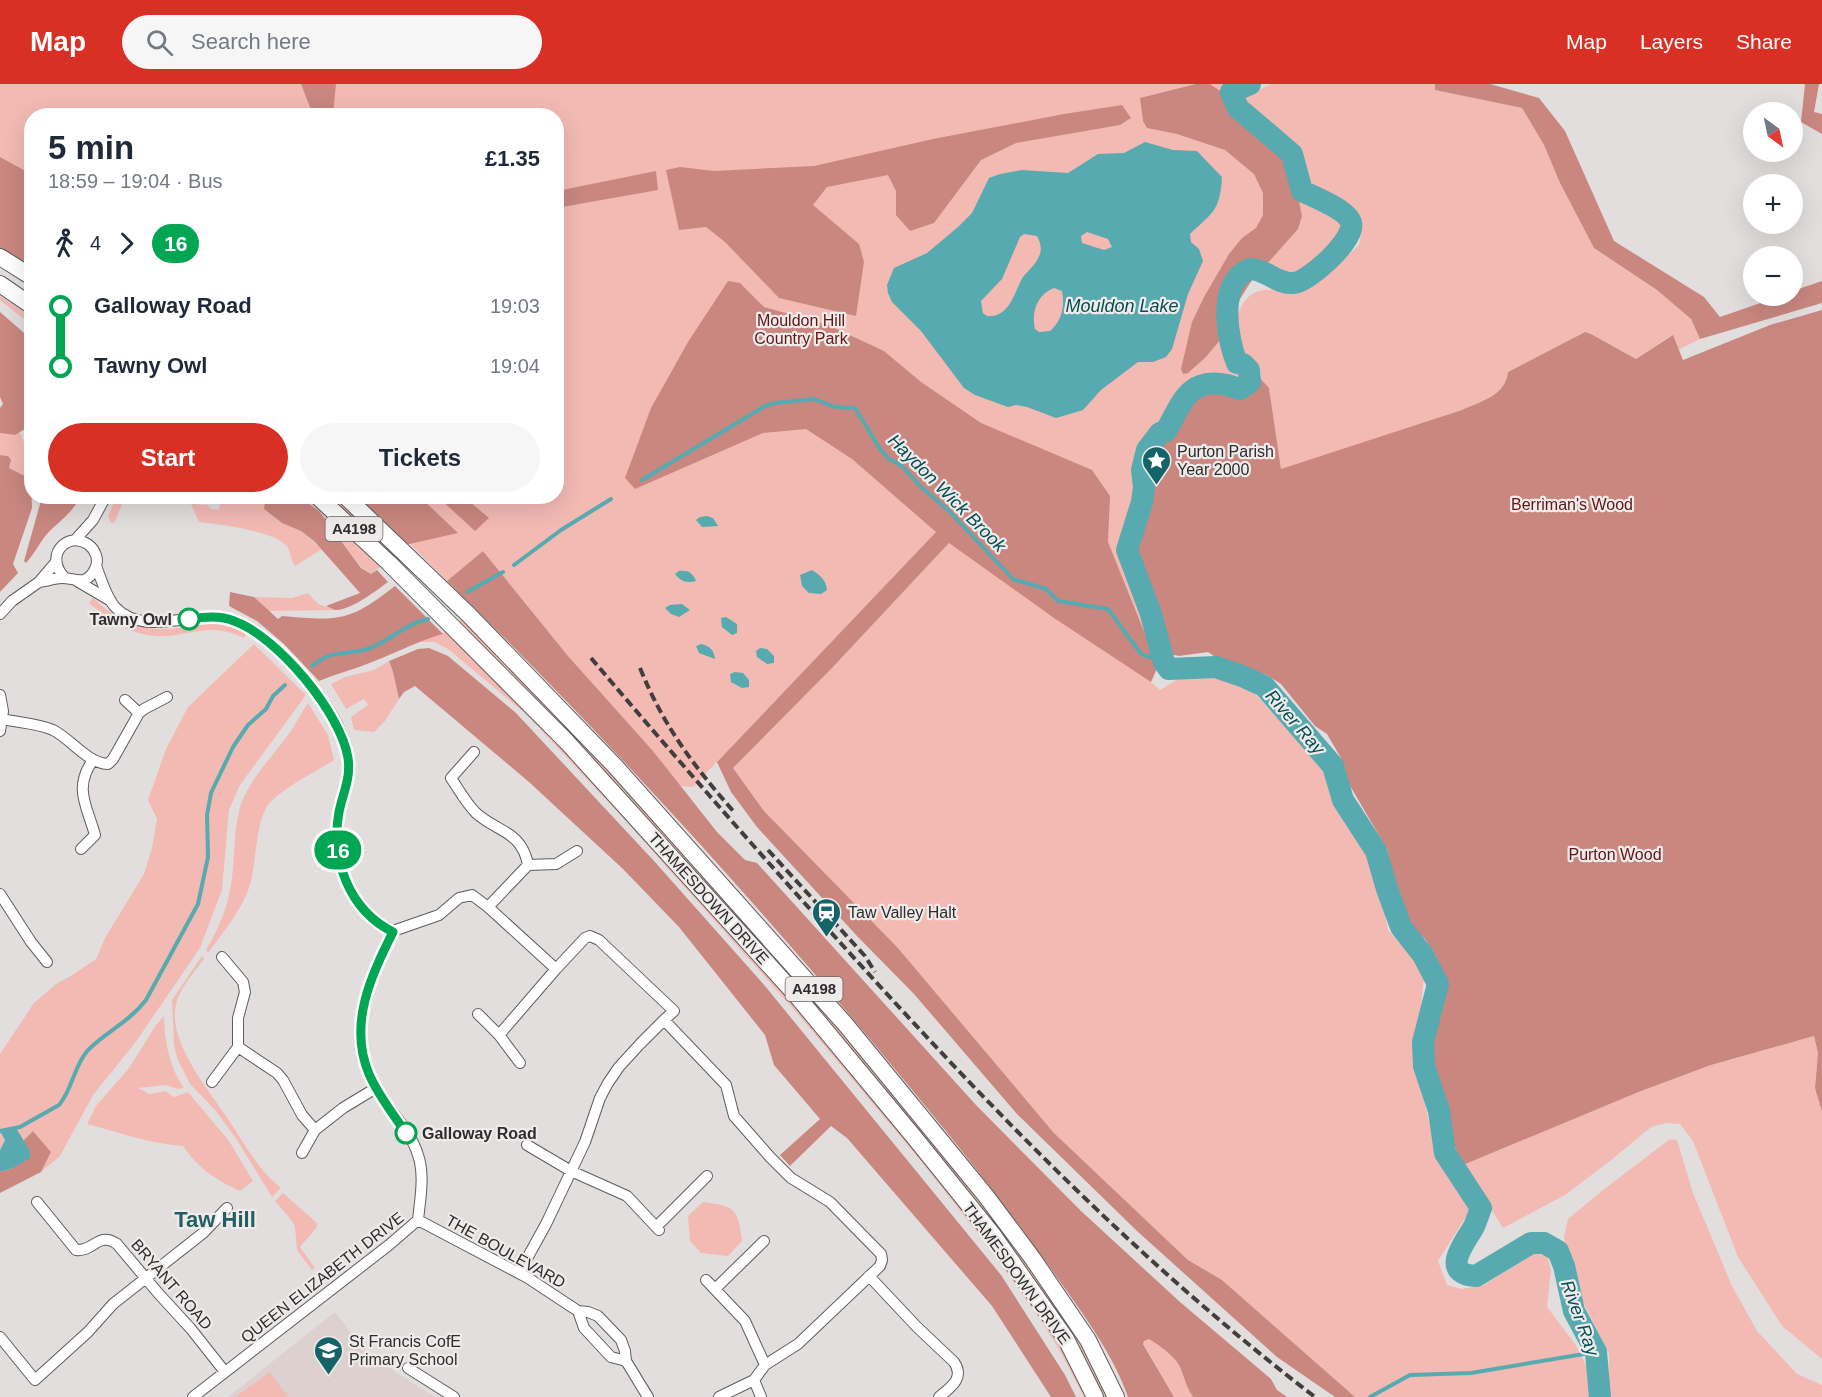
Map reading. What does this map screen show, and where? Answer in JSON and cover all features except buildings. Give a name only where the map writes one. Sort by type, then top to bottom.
[{"type":"main road","points":[[0,257],[24,272]]},
{"type":"main road","points":[[0,284],[24,300]]},
{"type":"main road","name":"THAMESDOWN DRIVE","points":[[326,504],[453,626],[560,735],[768,963],[959,1192],[1018,1269],[1073,1351],[1095,1397]]},
{"type":"main road","name":"THAMESDOWN DRIVE","points":[[353,504],[469,615],[614,765],[771,939],[910,1102],[986,1196],[1059,1296],[1092,1348],[1116,1397]]},
{"type":"street","points":[[75,540],[93,520],[102,504]]},
{"type":"street","points":[[91,546],[93,520]]},
{"type":"street","points":[[65,578],[57,568],[59,550],[63,545],[81,540],[91,546],[96,553],[96,566],[111,601]]},
{"type":"street","points":[[0,614],[12,601],[39,582],[56,562]]},
{"type":"street","points":[[77,581],[89,577],[96,566]]},
{"type":"street","points":[[39,582],[65,578],[77,581],[111,601],[119,610],[147,622],[210,617],[237,621],[264,638],[321,699],[337,725],[348,760],[347,786],[337,829],[338,850],[342,869],[352,894],[362,909],[378,924],[393,932],[439,915],[463,896],[472,895],[477,897],[556,969]]},
{"type":"street","points":[[0,694],[3,719],[0,731]]},
{"type":"street","points":[[3,719],[52,730],[72,742],[93,760],[105,764],[110,762],[139,713],[167,697]]},
{"type":"street","points":[[125,700],[139,713]]},
{"type":"street","points":[[474,752],[451,778],[474,811],[514,837],[526,856],[528,865]]},
{"type":"street","points":[[81,849],[95,835],[82,790],[85,771],[93,760]]},
{"type":"street","points":[[488,907],[528,865],[556,864],[577,851]]},
{"type":"street","points":[[2,901],[47,962]]},
{"type":"street","name":"QUEEN ELIZABETH DRIVE","points":[[193,1397],[418,1220],[421,1183],[418,1155],[408,1135],[368,1073],[360,1029],[369,984],[393,932]]},
{"type":"street","points":[[499,1035],[585,938],[595,937],[634,971],[674,1011],[640,1044],[613,1075],[600,1098],[585,1142],[546,1224],[519,1273]]},
{"type":"street","points":[[212,1082],[238,1047],[238,1017],[245,989],[243,982],[222,957]]},
{"type":"street","points":[[478,1014],[499,1035],[520,1063]]},
{"type":"street","points":[[664,1020],[726,1085],[734,1116],[779,1167],[791,1178],[830,1202],[880,1254],[882,1263],[798,1344],[765,1365],[754,1380],[719,1397]]},
{"type":"street","points":[[238,1047],[277,1073],[302,1114],[315,1130]]},
{"type":"street","points":[[302,1153],[315,1130],[343,1108],[376,1088]]},
{"type":"street","points":[[527,1145],[570,1171],[627,1196],[658,1228],[707,1176]]},
{"type":"street","name":"BRYANT ROAD","points":[[37,1202],[73,1248],[83,1250],[98,1240],[113,1240],[198,1337],[225,1372]]},
{"type":"street","points":[[0,1337],[35,1380],[88,1332],[113,1304],[203,1233],[227,1208]]},
{"type":"street","name":"THE BOULEVARD","points":[[418,1220],[519,1273],[578,1311],[593,1313],[623,1343],[626,1361],[648,1397]]},
{"type":"street","points":[[715,1289],[764,1240]]},
{"type":"street","points":[[868,1276],[957,1366],[959,1372],[957,1379],[939,1397]]},
{"type":"street","points":[[706,1280],[745,1321],[765,1365]]},
{"type":"street","name":"THE BOULEVARD","points":[[578,1311],[584,1328],[611,1357],[626,1361]]},
{"type":"street","points":[[408,1368],[454,1397]]},
{"type":"street","points":[[754,1380],[761,1397]]},
{"type":"shaded area","name":"St Francis CofE Primary School","points":[[335,1312],[368,1354],[435,1397],[228,1397]]},
{"type":"green space","name":"Mouldon Hill Country Park","points":[[0,84],[1252,84],[1227,95],[1240,108],[1239,103],[1244,97],[1271,84],[1435,84],[1436,90],[1522,108],[1544,145],[1560,183],[1594,248],[1657,290],[1691,319],[1700,339],[1678,350],[1672,335],[1636,359],[1585,332],[1508,372],[1506,380],[1497,392],[1477,404],[1281,469],[1269,388],[1260,378],[1259,368],[1246,358],[1252,369],[1246,385],[1225,376],[1214,378],[1189,397],[1172,424],[1154,437],[1147,446],[1142,464],[1137,505],[1125,534],[1124,558],[1143,591],[1158,666],[1151,682],[1160,690],[1183,676],[1215,677],[1254,693],[1328,771],[1345,811],[1366,848],[1380,886],[1388,930],[1413,957],[1424,977],[1415,1066],[1437,1152],[1461,1185],[1469,1212],[1438,1261],[1447,1285],[1461,1289],[1484,1285],[1533,1253],[1547,1256],[1551,1270],[1547,1307],[1575,1344],[1592,1376],[1592,1397],[1355,1397],[1222,1280],[1188,1260],[1054,1133],[898,948],[764,811],[733,768],[832,668],[949,543],[936,532],[693,787],[680,786],[653,751],[568,656],[483,551],[447,581],[410,544],[361,504],[564,504],[564,108],[24,108],[24,264],[0,249]],"holes":[[[1303,186],[1344,205],[1358,219],[1359,245],[1320,280],[1304,291],[1291,294],[1264,290],[1250,296],[1241,307],[1232,330],[1231,306],[1257,273],[1283,280],[1298,280],[1328,262],[1354,238],[1356,227],[1351,216],[1339,207],[1311,198]]]},
{"type":"green space","points":[[301,84],[336,84],[334,108],[310,108]]},
{"type":"green space","points":[[1196,84],[1210,84],[1280,136],[1296,156],[1301,167],[1297,191],[1302,216],[1298,229],[1250,283],[1224,335],[1206,357],[1188,373],[1183,374],[1181,369],[1192,322],[1204,297],[1229,254],[1242,238],[1256,228],[1263,215],[1263,193],[1254,174],[1225,150],[1177,134],[1147,128],[1143,121],[1140,98]]},
{"type":"green space","points":[[1435,84],[1490,84],[1539,98],[1565,131],[1614,241],[1704,297],[1720,317],[1752,306],[1803,306],[1803,288],[1822,281],[1822,303],[1700,339],[1691,319],[1657,290],[1594,248],[1560,183],[1544,145],[1522,108],[1435,90]]},
{"type":"green space","points":[[1805,84],[1819,84],[1814,112],[1822,114],[1822,134],[1803,123]]},
{"type":"green space","points":[[1122,105],[1131,118],[1120,125],[1016,143],[981,160],[934,223],[910,231],[896,215],[896,191],[888,175],[827,187],[813,205],[859,244],[864,262],[856,316],[779,298],[725,242],[706,227],[679,230],[666,170],[680,167],[714,171],[814,166],[933,139]]},
{"type":"green space","points":[[0,157],[24,170],[24,264],[0,249]]},
{"type":"green space","points":[[656,171],[658,190],[564,207],[564,190]]},
{"type":"green space","name":"Mouldon Hill Country Park","points":[[728,281],[740,283],[764,307],[828,325],[884,351],[921,382],[981,423],[1092,470],[1110,496],[1108,542],[1158,666],[1151,682],[1054,618],[949,543],[832,668],[733,768],[764,811],[898,948],[1054,1133],[1188,1260],[1222,1280],[1355,1397],[1335,1397],[1277,1357],[1137,1231],[1017,1114],[914,994],[857,936],[757,827],[731,792],[717,762],[936,532],[852,459],[806,429],[763,433],[635,489],[625,478],[651,408],[688,342]]},
{"type":"green space","points":[[0,296],[24,312],[24,319],[0,300]]},
{"type":"green space","name":"Purton Wood","points":[[1822,310],[1822,1112],[1815,1088],[1818,1053],[1814,1036],[1711,1065],[1641,1091],[1463,1165],[1454,1145],[1436,1077],[1428,1057],[1426,1029],[1434,1014],[1442,988],[1441,970],[1436,956],[1425,939],[1401,916],[1387,849],[1346,779],[1341,758],[1327,734],[1315,726],[1281,684],[1267,675],[1221,661],[1208,652],[1179,656],[1170,654],[1167,648],[1157,606],[1133,564],[1128,549],[1132,527],[1146,488],[1145,463],[1148,453],[1154,444],[1182,422],[1195,395],[1205,387],[1216,383],[1227,390],[1241,393],[1250,390],[1260,378],[1269,388],[1281,469],[1462,410],[1491,397],[1502,387],[1508,372],[1585,332],[1636,359],[1673,335],[1683,360],[1770,325]]},
{"type":"green space","points":[[0,312],[24,333],[24,430],[15,435],[0,433],[0,408],[3,404],[0,397]]},
{"type":"green space","points":[[20,432],[24,443],[24,476],[9,468],[8,456],[0,455],[0,433],[15,435]]},
{"type":"green space","points":[[0,455],[8,456],[11,460],[9,468],[24,476],[24,504],[32,504],[32,508],[13,564],[18,573],[0,592]]},
{"type":"green space","points":[[40,504],[76,504],[43,539],[26,563],[24,561]]},
{"type":"green space","points":[[113,504],[122,504],[115,522],[111,523],[108,517]]},
{"type":"green space","points":[[191,504],[208,505],[211,509],[219,510],[220,504],[265,504],[264,509],[282,523],[301,531],[322,549],[295,566],[288,547],[279,540],[245,529],[199,522]]},
{"type":"green space","points":[[265,504],[309,504],[319,511],[361,568],[371,574],[377,570],[388,582],[348,607],[335,610],[326,606],[360,593],[315,542],[301,531],[282,523],[264,509]]},
{"type":"green space","points":[[309,504],[314,504],[381,566],[371,574],[361,567],[319,511]]},
{"type":"green space","points":[[336,504],[342,504],[400,558],[397,561]]},
{"type":"green space","points":[[360,504],[427,504],[458,533],[405,545]]},
{"type":"green space","points":[[446,504],[472,504],[489,518],[475,531]]},
{"type":"green space","points":[[483,551],[568,656],[653,751],[717,832],[745,860],[757,863],[976,1105],[1081,1211],[1180,1302],[1271,1379],[1277,1390],[1287,1397],[1193,1397],[1176,1361],[1166,1350],[1149,1339],[1143,1344],[1174,1397],[1128,1397],[1104,1347],[1072,1299],[981,1176],[897,1071],[646,785],[447,581]]},
{"type":"green space","points":[[395,586],[443,634],[319,681],[284,644],[257,621],[229,606],[230,592],[254,597],[278,619],[282,616],[331,618],[354,613],[366,607]]},
{"type":"green space","points":[[308,593],[318,604],[336,610],[268,611],[254,597],[292,598]]},
{"type":"green space","points":[[93,598],[117,616],[144,627],[164,629],[214,623],[247,632],[244,638],[233,633],[215,630],[167,636],[135,632],[116,623],[89,603]]},
{"type":"green space","points":[[462,619],[625,787],[821,1008],[900,1102],[1015,1246],[1083,1345],[1108,1397],[1102,1397],[1084,1357],[628,797],[512,674],[459,622]]},
{"type":"green space","points":[[448,631],[569,755],[812,1025],[988,1241],[1058,1340],[1088,1397],[1084,1397],[1042,1322],[984,1241],[925,1166],[797,1013],[623,818],[527,715],[448,649],[434,642],[419,642]]},
{"type":"green space","points":[[254,644],[306,695],[240,785],[229,810],[222,890],[200,948],[135,1043],[93,1095],[60,1156],[41,1172],[51,1152],[33,1131],[23,1141],[16,1128],[1,1131],[5,1140],[0,1150],[0,1054],[34,1003],[56,984],[96,959],[105,938],[144,874],[152,848],[157,819],[148,800],[166,749],[188,707]]},
{"type":"green space","points":[[429,648],[448,656],[516,713],[654,861],[765,986],[1001,1275],[1065,1375],[1076,1397],[1051,1397],[992,1306],[847,1138],[831,1126],[790,1166],[780,1155],[820,1119],[774,1065],[765,1035],[679,927],[623,869],[529,782],[415,686],[404,692],[399,699],[389,661],[418,649]]},
{"type":"green space","points":[[389,661],[399,699],[385,721],[374,732],[354,730],[351,717],[368,705],[364,699],[346,709],[331,684],[345,677],[374,670]]},
{"type":"green space","points":[[308,703],[328,735],[334,760],[278,795],[266,808],[260,824],[253,873],[244,901],[208,953],[206,950],[220,923],[229,895],[238,818],[244,797]]},
{"type":"green space","points":[[202,956],[204,959],[186,983],[176,1003],[179,1039],[193,1068],[252,1156],[281,1188],[272,1197],[235,1137],[215,1110],[190,1084],[177,1058],[174,1045],[172,1000]]},
{"type":"green space","points":[[164,1016],[169,1054],[184,1088],[178,1089],[166,1085],[138,1088],[150,1094],[165,1091],[174,1097],[188,1092],[229,1141],[253,1181],[240,1191],[208,1173],[183,1146],[146,1140],[87,1124],[96,1106],[129,1068]]},
{"type":"green space","points":[[1814,1036],[1818,1053],[1815,1088],[1822,1112],[1822,1359],[1782,1326],[1738,1257],[1693,1141],[1680,1124],[1666,1123],[1651,1127],[1565,1195],[1503,1228],[1463,1165],[1641,1091],[1711,1065]]},
{"type":"green space","points":[[33,1131],[51,1152],[41,1172],[0,1193],[0,1172],[13,1168],[30,1151],[23,1141]]},
{"type":"green space","points":[[1670,1139],[1677,1140],[1693,1193],[1732,1286],[1757,1331],[1797,1374],[1822,1385],[1822,1397],[1609,1397],[1609,1354],[1579,1294],[1564,1238],[1568,1219]]},
{"type":"green space","points":[[283,1193],[317,1223],[317,1227],[300,1247],[315,1268],[312,1270],[297,1250],[295,1227],[292,1221],[275,1201]]},
{"type":"green space","points":[[703,1202],[728,1207],[736,1215],[742,1241],[728,1256],[701,1253],[690,1241],[688,1216]]},
{"type":"green space","points":[[1149,1339],[1166,1350],[1176,1361],[1193,1397],[1174,1397],[1143,1343]]},
{"type":"green space","points":[[270,1372],[288,1397],[235,1397]]},
{"type":"water","name":"Mouldon Lake","points":[[1145,142],[1173,150],[1197,151],[1222,177],[1214,210],[1190,234],[1191,242],[1199,249],[1203,261],[1188,294],[1172,349],[1166,357],[1153,362],[1138,362],[1101,390],[1083,410],[1056,418],[1027,407],[1016,405],[1008,407],[975,395],[964,388],[921,331],[892,302],[887,285],[894,268],[927,253],[958,227],[972,213],[989,178],[1022,170],[1068,173],[1098,154],[1124,153]],"holes":[[[1087,232],[1108,239],[1112,247],[1104,250],[1082,243],[1081,236]],[[1024,234],[1037,236],[1041,247],[1039,257],[1023,277],[1006,308],[995,316],[987,316],[983,313],[981,301],[1002,279],[1020,237]],[[1054,288],[1062,291],[1062,313],[1050,331],[1039,332],[1035,329],[1035,311],[1039,299]]]},
{"type":"water","points":[[707,516],[713,518],[718,526],[702,527],[696,520]]},
{"type":"water","points":[[812,570],[825,583],[827,590],[821,594],[809,593],[802,586],[800,575]]},
{"type":"water","points":[[679,571],[690,573],[696,581],[682,580],[675,574]]},
{"type":"water","points":[[682,604],[690,610],[679,617],[671,614],[665,608],[670,605]]},
{"type":"water","points":[[726,617],[737,624],[737,633],[732,635],[722,627],[721,618]]},
{"type":"water","points":[[701,644],[711,649],[715,659],[699,653],[696,646]]},
{"type":"water","points":[[760,648],[767,649],[774,656],[774,663],[767,664],[757,657],[756,651]]},
{"type":"water","points":[[743,673],[749,680],[749,687],[742,688],[731,682],[730,674]]},
{"type":"water","points":[[16,1128],[30,1151],[30,1158],[13,1168],[0,1172],[0,1150],[5,1140],[0,1131]]},
{"type":"waterway","name":"River Ray","points":[[1250,84],[1231,92],[1238,108],[1292,154],[1302,191],[1344,213],[1349,218],[1351,230],[1330,259],[1300,281],[1287,283],[1261,271],[1250,269],[1233,285],[1227,312],[1230,340],[1237,363],[1243,364],[1249,370],[1250,382],[1240,389],[1227,385],[1203,385],[1188,394],[1182,402],[1166,431],[1160,433],[1147,450],[1142,470],[1144,487],[1142,502],[1127,550],[1151,614],[1164,662],[1169,669],[1216,667],[1264,686],[1333,766],[1343,800],[1376,851],[1401,927],[1423,955],[1438,984],[1423,1042],[1424,1066],[1439,1111],[1445,1153],[1481,1208],[1457,1258],[1459,1270],[1476,1276],[1531,1243],[1544,1243],[1558,1251],[1564,1266],[1574,1311],[1596,1352],[1600,1397]]},
{"type":"waterway","name":"Haydon Wick Brook","points":[[642,480],[765,406],[814,399],[835,407],[855,408],[880,449],[889,459],[902,466],[921,487],[949,511],[1013,579],[1046,589],[1058,601],[1108,609],[1141,654],[1164,662]]},
{"type":"waterway","name":"Haydon Wick Brook","points":[[514,565],[561,530],[611,499]]},
{"type":"waterway","name":"Haydon Wick Brook","points":[[467,592],[503,572]]},
{"type":"waterway","name":"Haydon Wick Brook","points":[[312,666],[331,655],[372,647],[411,625],[428,619]]},
{"type":"waterway","name":"Haydon Wick Brook","points":[[0,1131],[20,1127],[59,1105],[88,1050],[146,1000],[198,904],[208,857],[207,815],[211,793],[233,747],[248,725],[266,709],[273,696],[285,685]]},
{"type":"waterway","points":[[1370,1397],[1410,1375],[1471,1373],[1596,1352]]},
{"type":"railway","points":[[591,658],[727,816],[831,932],[918,1028],[1026,1140],[1137,1247],[1195,1299],[1315,1397]]},
{"type":"railway","points":[[640,668],[669,727],[705,778],[734,812]]},
{"type":"railway","points":[[768,850],[865,956],[875,972]]},
{"type":"bus line","name":"16","points":[[189,619],[220,617],[237,621],[264,638],[274,646],[321,699],[337,725],[348,760],[347,786],[337,829],[342,869],[352,894],[362,909],[378,924],[393,932],[363,1001],[360,1029],[362,1050],[369,1076],[406,1133]]},
{"type":"place","name":"Purton Parish Year 2000","points":[[1156,486]]},
{"type":"place","name":"Tawny Owl","points":[[189,619]]},
{"type":"place","name":"Taw Valley Halt","points":[[827,938]]},
{"type":"place","name":"Galloway Road","points":[[406,1133]]},
{"type":"place","name":"St Francis CofE Primary School","points":[[328,1376]]},
{"type":"district","name":"Taw Hill","points":[[215,1219]]},
{"type":"park label","name":"Berriman's Wood","points":[[1572,504]]}]
